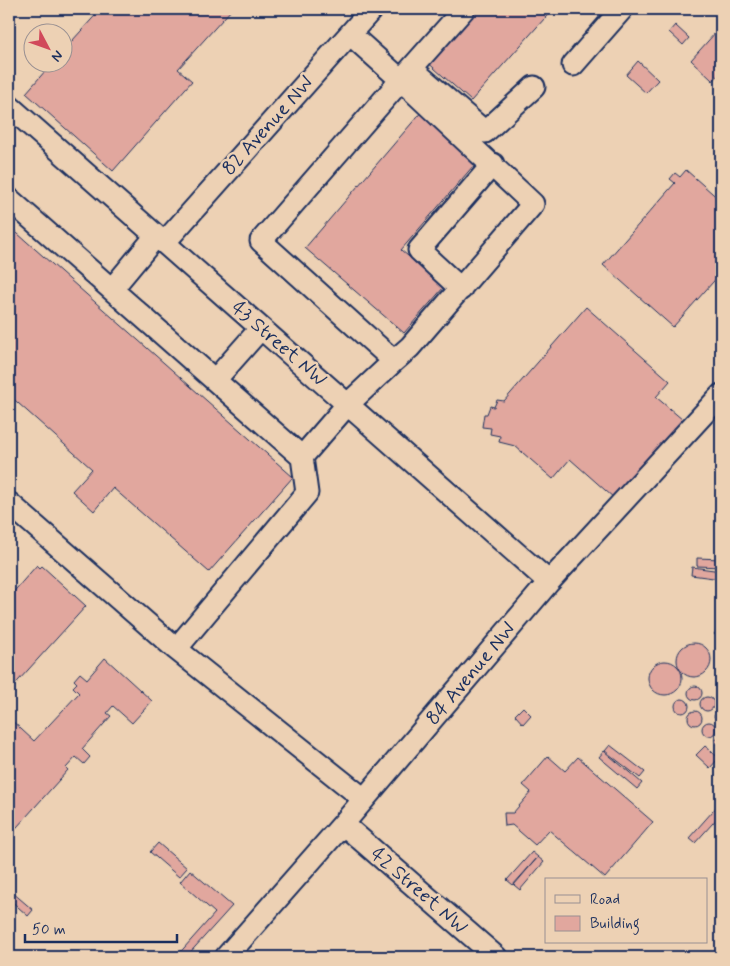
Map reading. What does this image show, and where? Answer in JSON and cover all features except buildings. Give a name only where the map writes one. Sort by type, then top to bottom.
[{"type":"street","name":"82 Avenue NW","points":[[112,289],[160,240],[372,9]]},
{"type":"street","points":[[394,361],[261,240],[464,9]]},
{"type":"street","points":[[573,65],[622,9]]},
{"type":"street","points":[[350,34],[485,132],[534,86]]},
{"type":"street","points":[[302,458],[347,405],[410,347],[533,204],[406,74]]},
{"type":"street","name":"43 Street NW","points":[[9,106],[549,582]]},
{"type":"street","points":[[461,289],[419,250],[493,164]]},
{"type":"street","points":[[9,199],[302,458],[307,493],[176,649]]},
{"type":"street","points":[[215,380],[261,328]]},
{"type":"street","name":"84 Avenue NW","points":[[226,957],[343,824],[549,582],[721,395]]},
{"type":"street","points":[[9,503],[176,649],[364,799]]},
{"type":"street","name":"42 Street NW","points":[[343,824],[496,957]]}]
